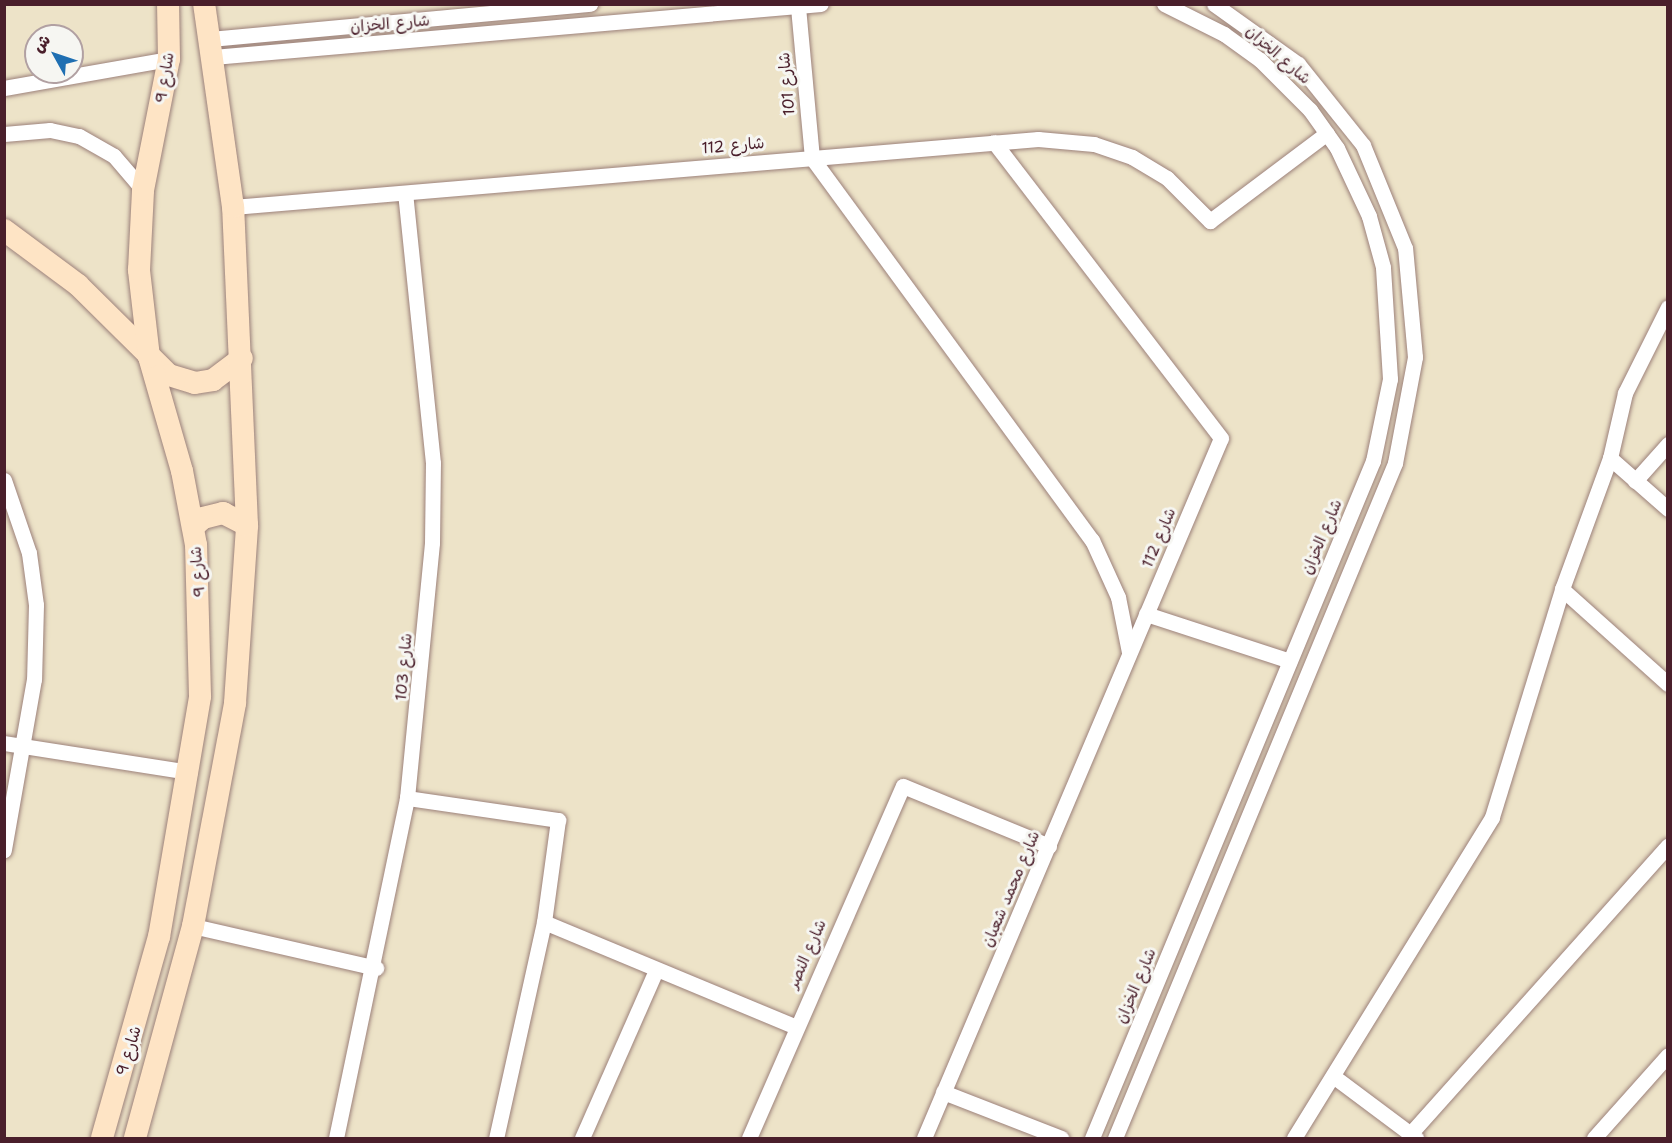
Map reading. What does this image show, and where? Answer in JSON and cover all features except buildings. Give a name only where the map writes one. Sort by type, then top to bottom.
[{"type":"main road","name":"شارع 9","points":[[102,1138],[159,938],[190,772],[202,658],[193,527],[149,357],[139,270],[143,190],[169,59],[168,4]]},
{"type":"main road","name":"شارع 9","points":[[135,1138],[193,926],[235,703],[247,525],[242,358],[233,207],[204,4]]},
{"type":"main road","points":[[4,230],[78,285],[169,375],[195,383],[222,376],[242,358]]},
{"type":"main road","points":[[193,527],[223,513],[247,525]]},
{"type":"street","name":"شارع الخزان","points":[[211,48],[590,4]]},
{"type":"street","name":"شارع الخزان","points":[[211,48],[701,10],[821,4]]},
{"type":"street","name":"شارع الخزان","points":[[1092,1138],[1373,461],[1390,378],[1390,322],[1381,258],[1360,193],[1327,133],[1260,60],[1214,28],[1164,4]]},
{"type":"street","name":"شارع الخزان","points":[[1115,1138],[1395,463],[1410,402],[1415,330],[1405,248],[1363,145],[1298,64],[1214,4]]},
{"type":"street","name":"شارع 101","points":[[798,6],[812,158]]},
{"type":"street","points":[[4,88],[169,59]]},
{"type":"street","points":[[4,134],[50,130],[79,136],[114,156],[143,190]]},
{"type":"street","name":"شارع 112","points":[[233,207],[994,142],[1094,144],[1132,157],[1167,178],[1209,221],[1327,133]]},
{"type":"street","name":"شارع 112","points":[[994,142],[1221,438],[1129,652]]},
{"type":"street","points":[[812,158],[1092,540],[1118,597],[1129,652]]},
{"type":"street","name":"شارع 103","points":[[336,1138],[376,968],[408,798],[432,543],[433,463],[405,193]]},
{"type":"street","points":[[1294,1138],[1492,817],[1562,589],[1610,459],[1625,393],[1668,307]]},
{"type":"street","points":[[1635,481],[1668,444]]},
{"type":"street","points":[[1610,459],[1668,509]]},
{"type":"street","points":[[4,480],[29,553],[36,605],[25,745],[4,850]]},
{"type":"street","points":[[1562,589],[1668,684]]},
{"type":"street","points":[[1146,614],[1290,661]]},
{"type":"street","name":"شارع محمد شعبان","points":[[924,1138],[1129,652]]},
{"type":"street","points":[[4,743],[190,772]]},
{"type":"street","name":"شارع النصر","points":[[749,1138],[794,1026],[903,786],[1049,846]]},
{"type":"street","points":[[408,798],[558,820],[544,922],[496,1138]]},
{"type":"street","points":[[1333,1077],[1413,1136],[1668,845]]},
{"type":"street","points":[[1210,854],[1230,860]]},
{"type":"street","points":[[544,922],[794,1026]]},
{"type":"street","points":[[193,926],[376,968]]},
{"type":"street","points":[[582,1138],[656,970]]},
{"type":"street","points":[[1594,1138],[1668,1055]]},
{"type":"street","points":[[943,1092],[1060,1138]]}]
